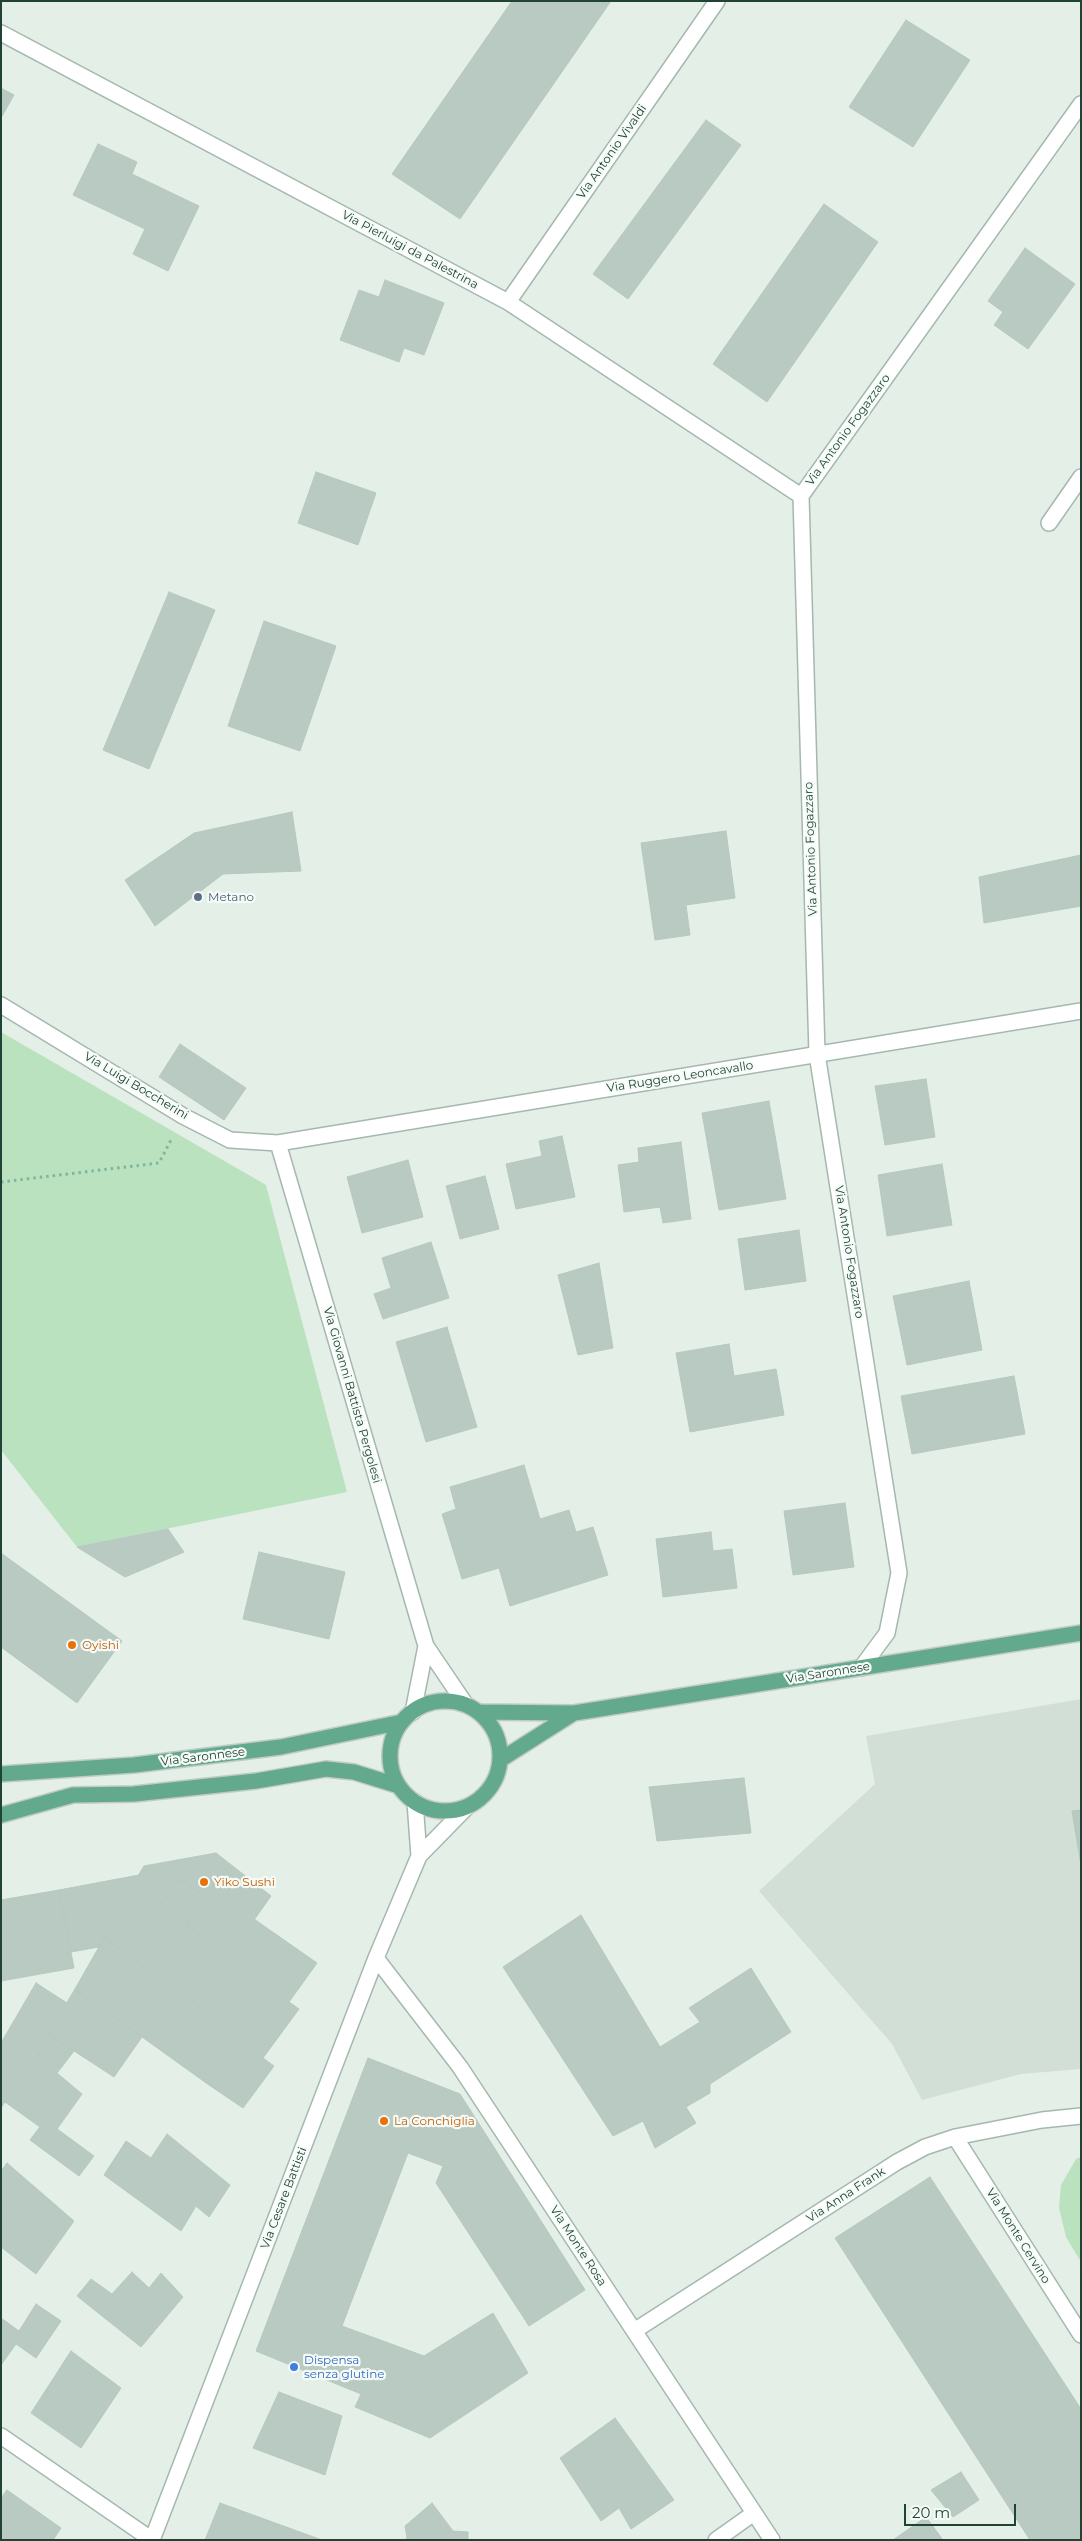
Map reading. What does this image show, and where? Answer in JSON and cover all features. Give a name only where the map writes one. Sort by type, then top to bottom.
[{"type":"main road","name":"Via Saronnese","points":[[1,1774],[134,1766],[282,1747],[408,1717],[427,1705],[442,1702],[472,1708],[574,1713],[1081,1633]]},
{"type":"main road","points":[[408,1717],[394,1737],[390,1754],[392,1770],[399,1786],[415,1802],[437,1811],[452,1811],[467,1807],[490,1788],[497,1775],[500,1760],[500,1749],[493,1729],[472,1708]]},
{"type":"main road","name":"Via Saronnese","points":[[500,1760],[574,1713]]},
{"type":"main road","points":[[1,1815],[73,1795],[134,1794],[256,1780],[326,1769],[354,1772],[399,1786]]},
{"type":"street","name":"Via Antonio Vivaldi","points":[[508,302],[717,1]]},
{"type":"street","name":"Via Pierluigi da Palestrina","points":[[1,33],[508,302],[801,496]]},
{"type":"street","name":"Via Antonio Fogazzaro","points":[[860,1668],[887,1633],[899,1573],[818,1054],[801,496],[1081,104]]},
{"type":"street","points":[[1049,523],[1081,477]]},
{"type":"street","name":"Via Luigi Boccherini","points":[[1,1005],[184,1116],[230,1140],[278,1143]]},
{"type":"street","name":"Via Ruggero Leoncavallo","points":[[278,1143],[1081,1011]]},
{"type":"street","name":"Via Giovanni Battista Pergolesi","points":[[278,1143],[426,1646],[472,1708]]},
{"type":"street","name":"Via Giovanni Battista Pergolesi","points":[[408,1717],[426,1646]]},
{"type":"street","name":"Via Cesare Battisti","points":[[415,1802],[419,1856]]},
{"type":"street","name":"Via Cesare Battisti","points":[[1,2436],[152,2540],[376,1958],[419,1856],[467,1807]]},
{"type":"street","name":"Via Monte Rosa","points":[[376,1958],[460,2067],[772,2540]]},
{"type":"street","name":"Via Anna Frank","points":[[634,2331],[897,2162],[925,2147],[955,2137],[1042,2120],[1081,2116]]},
{"type":"street","name":"Via Monte Cervino","points":[[955,2137],[1081,2335]]},
{"type":"street","points":[[716,2540],[754,2513]]},
{"type":"path","points":[[1,1182],[159,1163],[184,1116]]},
{"type":"shaded area","points":[[1081,1699],[1081,2069],[1021,2074],[922,2100],[892,2044],[759,1891],[875,1784],[866,1736]]},
{"type":"green space","points":[[1,1032],[266,1185],[347,1492],[77,1547],[1,1450]]},
{"type":"green space","points":[[1081,2157],[1081,2262],[1066,2237],[1059,2208],[1061,2185],[1076,2159]]},
{"type":"building","points":[[512,1],[611,1],[460,219],[392,174]]},
{"type":"building","points":[[906,20],[970,60],[913,147],[849,107]]},
{"type":"building","points":[[1,88],[14,95],[1,118]]},
{"type":"building","points":[[706,120],[741,145],[628,299],[593,274]]},
{"type":"building","points":[[98,144],[137,162],[132,174],[199,206],[168,271],[133,254],[145,229],[73,195]]},
{"type":"building","points":[[824,204],[878,242],[767,402],[713,364]]},
{"type":"building","points":[[1025,248],[1075,284],[1028,349],[994,325],[1003,312],[988,301]]},
{"type":"building","points":[[385,280],[444,303],[424,355],[404,348],[399,362],[340,340],[359,290],[379,297]]},
{"type":"building","points":[[316,472],[376,493],[358,545],[298,523]]},
{"type":"building","points":[[169,592],[215,610],[149,769],[103,750]]},
{"type":"building","points":[[264,621],[336,646],[300,751],[228,726]]},
{"type":"building","points":[[292,812],[301,871],[223,874],[155,926],[125,880],[194,833]]},
{"type":"building","points":[[726,831],[735,898],[686,905],[690,935],[655,940],[641,843]]},
{"type":"building","points":[[1081,855],[1081,906],[984,923],[979,877]]},
{"type":"building","points":[[180,1044],[246,1088],[224,1120],[159,1077]]},
{"type":"building","points":[[926,1079],[935,1137],[885,1145],[875,1086]]},
{"type":"building","points":[[769,1101],[786,1199],[719,1210],[702,1113]]},
{"type":"building","points":[[562,1136],[575,1197],[516,1209],[506,1164],[542,1156],[539,1141]]},
{"type":"building","points":[[681,1142],[691,1219],[663,1223],[660,1207],[624,1212],[618,1165],[639,1162],[638,1148]]},
{"type":"building","points":[[408,1160],[423,1217],[362,1233],[347,1177]]},
{"type":"building","points":[[942,1164],[952,1225],[887,1236],[878,1175]]},
{"type":"building","points":[[485,1176],[499,1229],[460,1239],[446,1186]]},
{"type":"building","points":[[799,1230],[806,1281],[745,1290],[738,1239]]},
{"type":"building","points":[[431,1242],[449,1298],[383,1319],[374,1294],[391,1288],[382,1258]]},
{"type":"building","points":[[599,1263],[613,1348],[578,1355],[558,1275]]},
{"type":"building","points":[[969,1281],[982,1350],[907,1365],[893,1296]]},
{"type":"building","points":[[447,1327],[477,1427],[426,1442],[396,1342]]},
{"type":"building","points":[[729,1344],[734,1376],[776,1369],[784,1415],[690,1432],[676,1353]]},
{"type":"building","points":[[1014,1376],[1025,1434],[912,1454],[901,1396]]},
{"type":"building","points":[[524,1465],[540,1519],[569,1510],[576,1532],[593,1527],[608,1575],[510,1606],[499,1568],[462,1579],[442,1514],[456,1509],[450,1487]]},
{"type":"building","points":[[845,1503],[854,1567],[793,1575],[784,1511]]},
{"type":"building","points":[[168,1529],[184,1552],[125,1577],[77,1547]]},
{"type":"building","points":[[711,1532],[713,1551],[732,1549],[737,1588],[663,1597],[656,1539]]},
{"type":"building","points":[[259,1552],[345,1572],[329,1639],[243,1619]]},
{"type":"building","points":[[1,1553],[122,1641],[77,1703],[1,1647]]},
{"type":"building","points":[[744,1778],[751,1833],[657,1841],[649,1787]]},
{"type":"building","points":[[1081,1810],[1081,1865],[1072,1811]]},
{"type":"building","points":[[216,1853],[271,1896],[254,1920],[211,1889],[205,1897],[180,1879],[161,1905],[133,1884],[144,1866]]},
{"type":"building","points":[[139,1875],[99,1947],[71,1952],[59,1890]]},
{"type":"building","points":[[180,1879],[205,1897],[187,1925],[161,1905]]},
{"type":"building","points":[[133,1884],[275,1992],[242,2037],[104,1938]]},
{"type":"building","points":[[211,1889],[317,1963],[289,2002],[187,1925]]},
{"type":"building","points":[[59,1890],[74,1968],[1,1981],[1,1900]]},
{"type":"building","points":[[581,1915],[660,2047],[700,2022],[689,2008],[751,1968],[791,2032],[710,2084],[710,2093],[686,2107],[696,2123],[655,2148],[643,2121],[613,2136],[503,1967]]},
{"type":"building","points":[[104,1938],[242,2037],[209,2085],[75,1989]]},
{"type":"building","points":[[36,1983],[67,2003],[1,2108],[1,2043]]},
{"type":"building","points":[[75,1989],[142,2037],[114,2077],[48,2034]]},
{"type":"building","points":[[275,1992],[299,2009],[263,2058],[274,2066],[243,2108],[209,2085]]},
{"type":"building","points":[[48,2034],[74,2051],[61,2068],[35,2052]]},
{"type":"building","points":[[35,2052],[61,2068],[57,2073],[82,2094],[57,2129],[45,2120],[40,2127],[5,2102]]},
{"type":"building","points":[[368,2058],[460,2094],[585,2290],[529,2326],[436,2183],[443,2166],[408,2153],[342,2326],[424,2356],[493,2313],[528,2373],[430,2438],[355,2407],[361,2394],[256,2351]]},
{"type":"building","points":[[45,2120],[94,2156],[79,2176],[30,2140]]},
{"type":"building","points":[[167,2134],[230,2185],[209,2217],[196,2206],[181,2231],[104,2175],[126,2141],[151,2158]]},
{"type":"building","points":[[7,2163],[74,2221],[36,2274],[1,2247],[1,2171]]},
{"type":"building","points":[[930,2177],[1081,2409],[1081,2540],[1030,2540],[835,2238]]},
{"type":"building","points":[[132,2272],[149,2288],[161,2273],[183,2297],[141,2347],[77,2296],[91,2279],[112,2294]]},
{"type":"building","points":[[36,2304],[61,2321],[36,2358],[16,2344],[1,2365],[1,2318],[19,2331]]},
{"type":"building","points":[[71,2351],[121,2388],[81,2448],[31,2413]]},
{"type":"building","points":[[279,2392],[342,2416],[325,2475],[253,2448]]},
{"type":"building","points":[[615,2418],[674,2500],[631,2529],[619,2508],[601,2521],[560,2458]]},
{"type":"building","points":[[961,2472],[979,2500],[953,2517],[931,2490]]},
{"type":"building","points":[[7,2490],[61,2528],[53,2540],[1,2540],[1,2498]]},
{"type":"building","points":[[220,2503],[322,2540],[205,2540]]},
{"type":"building","points":[[432,2503],[453,2531],[468,2532],[468,2540],[405,2540],[407,2538],[405,2526]]},
{"type":"building","points":[[926,2517],[943,2540],[893,2540]]},
{"type":"place","name":"Metano","points":[[198,897]]},
{"type":"place","name":"Oyishi","points":[[72,1645]]},
{"type":"place","name":"Yiko Sushi","points":[[204,1882]]},
{"type":"place","name":"La Conchiglia","points":[[384,2121]]},
{"type":"place","name":"Dispensa senza glutine","points":[[294,2367]]}]
